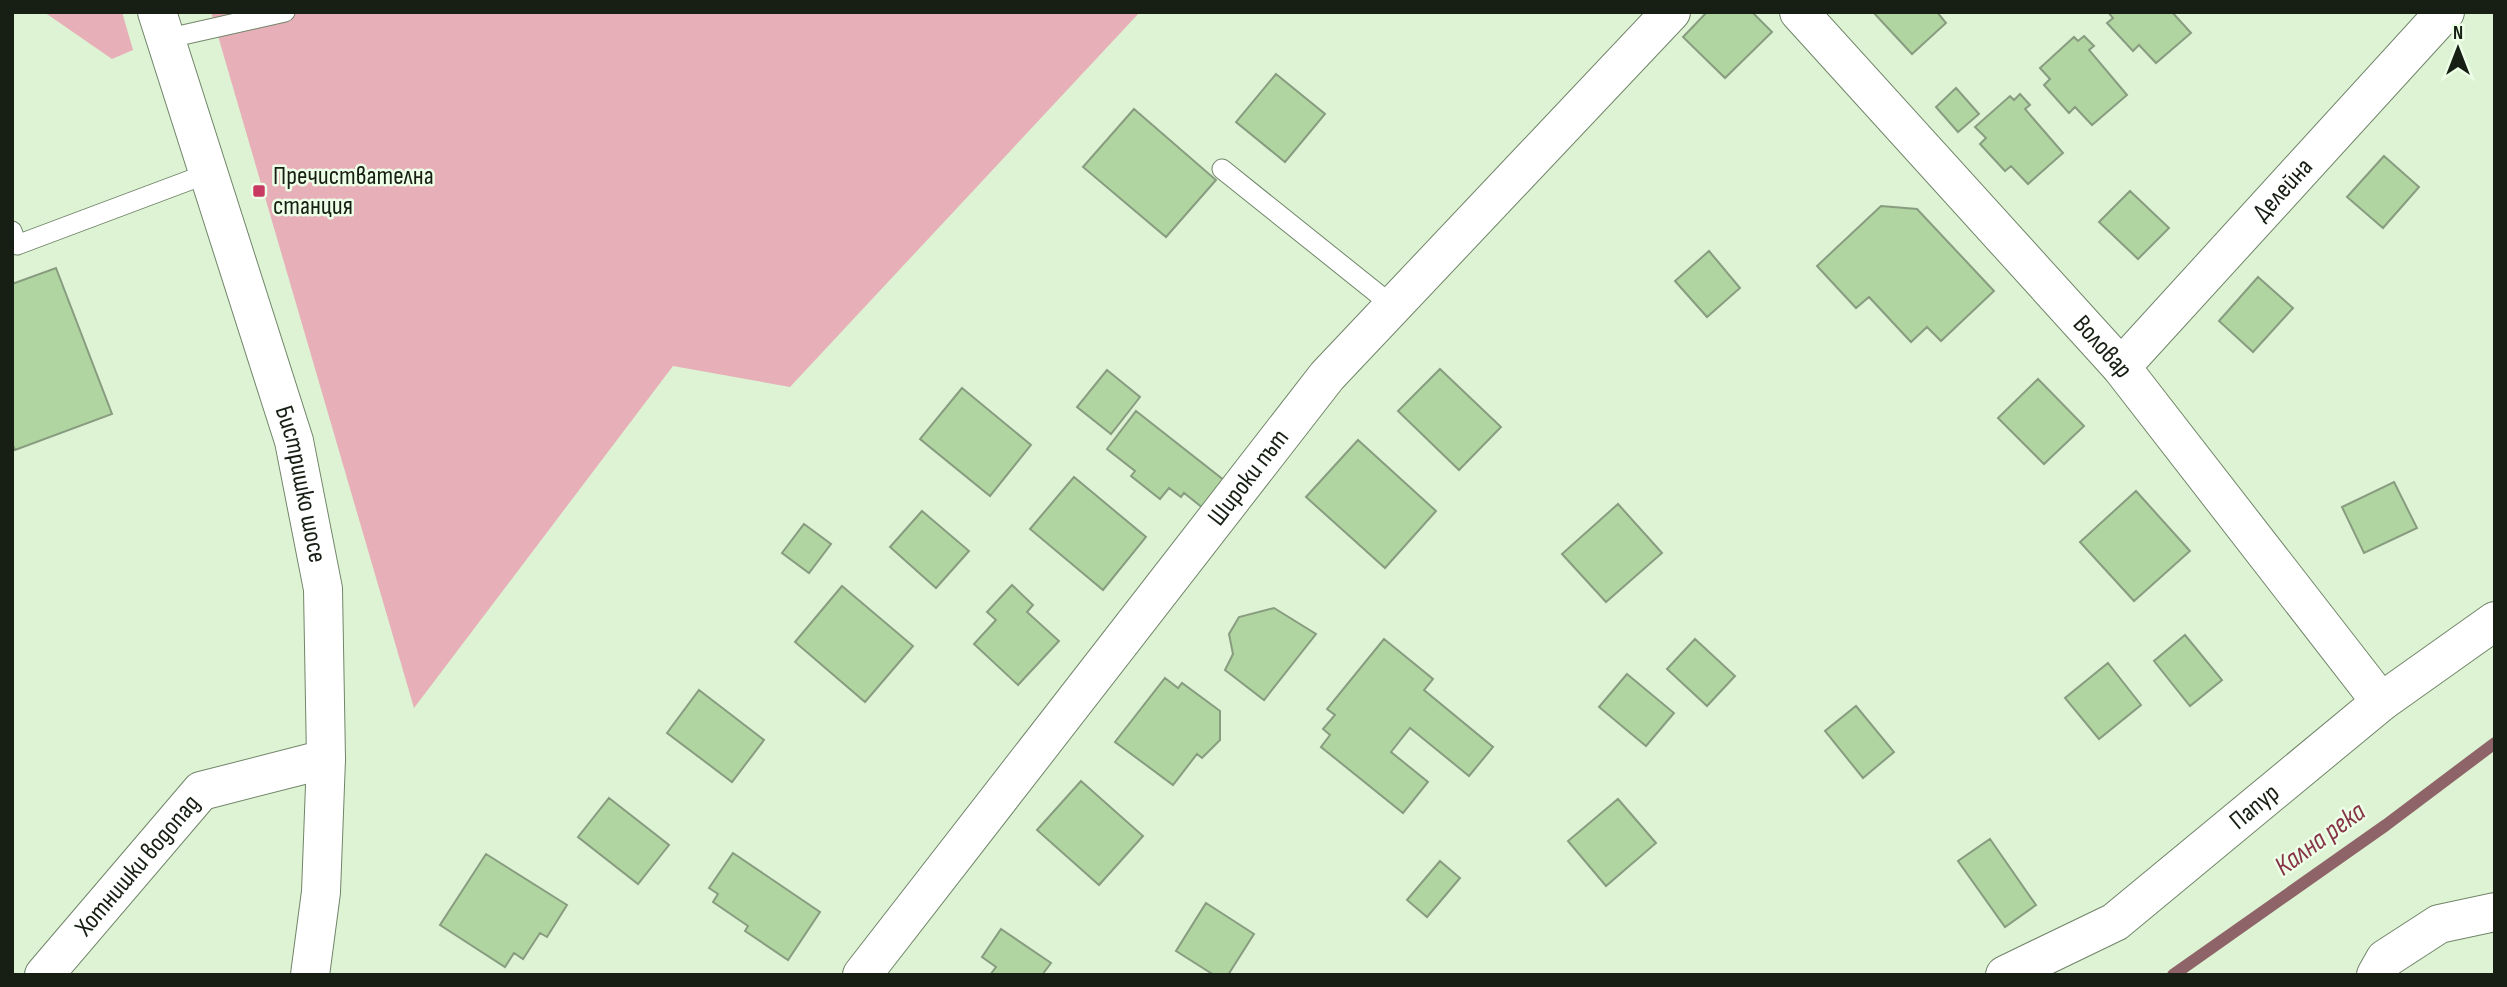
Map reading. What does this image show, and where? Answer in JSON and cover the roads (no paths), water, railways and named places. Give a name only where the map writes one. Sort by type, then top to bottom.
[{"type":"street","name":"Широки път","points":[[862,975],[1327,376],[1671,12]]},
{"type":"street","name":"Воловар","points":[[1799,12],[2120,367],[2381,702]]},
{"type":"street","name":"Делейна","points":[[2120,367],[2445,12]]},
{"type":"street","name":"Бистришко шосе","points":[[161,26],[294,441],[323,589],[326,759],[320,892],[310,975]]},
{"type":"street","name":"Папур","points":[[2005,975],[2115,922],[2381,702],[2495,621]]},
{"type":"street","name":"Хотнишки водопад","points":[[44,975],[201,791],[326,759]]},
{"type":"street","points":[[2376,975],[2385,959],[2439,924],[2495,912]]},
{"type":"lane","points":[[161,26],[285,12]]},
{"type":"lane","points":[[1222,169],[1393,306]]},
{"type":"lane","points":[[14,241],[209,173]]},
{"type":"waterway","name":"Кална река","points":[[2173,975],[2386,825],[2495,743]]},
{"type":"place","name":"Пречиствателна станция","points":[[259,191]]}]
